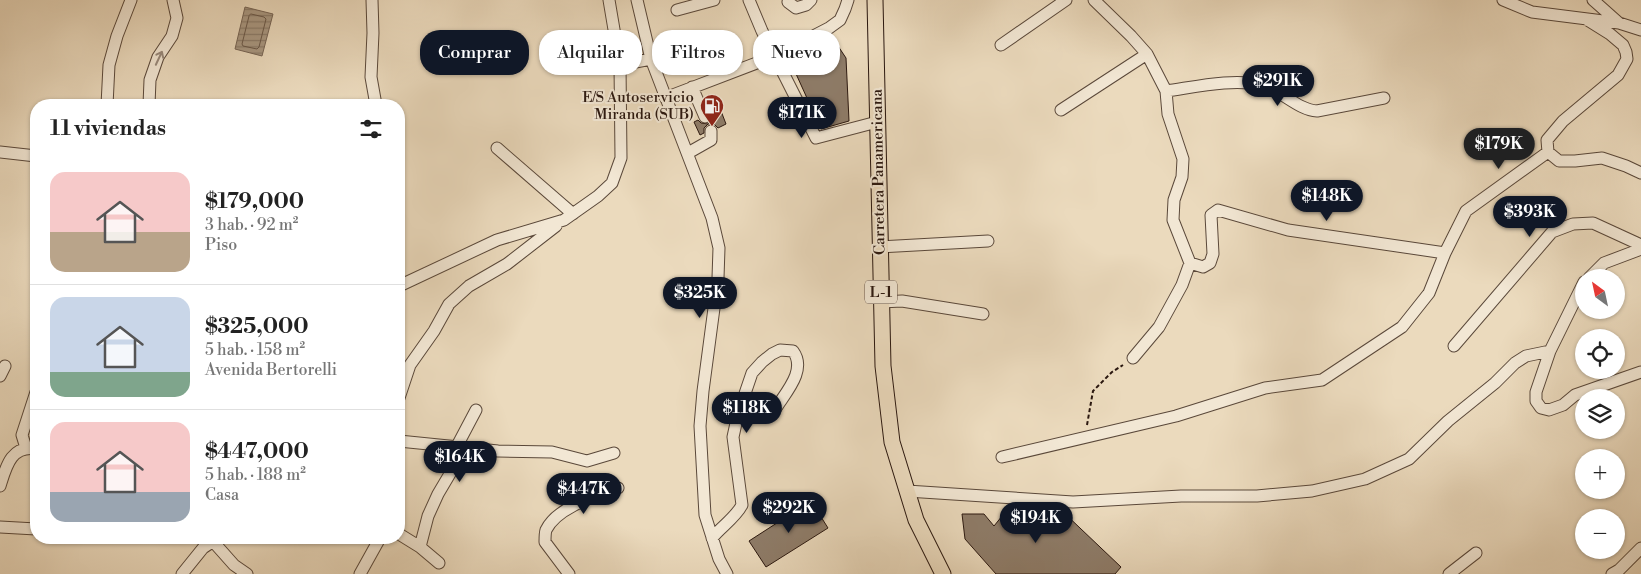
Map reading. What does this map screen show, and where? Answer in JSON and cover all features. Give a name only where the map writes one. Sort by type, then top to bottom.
[{"type":"main road","name":"Carretera Panamericana","points":[[874,0],[883,366],[892,442],[916,520],[943,574]]},
{"type":"street","points":[[107,99],[109,65],[116,36],[132,0]]},
{"type":"street","points":[[149,99],[150,80],[158,57],[172,36],[177,18],[173,0]]},
{"type":"street","points":[[372,0],[371,77],[375,99]]},
{"type":"street","points":[[609,0],[614,30]]},
{"type":"street","points":[[637,0],[651,59],[712,218],[719,248],[718,278],[700,426],[705,515],[719,559],[727,574]]},
{"type":"street","points":[[677,10],[714,0]]},
{"type":"street","points":[[749,0],[763,30]]},
{"type":"street","points":[[788,2],[796,8],[806,5],[811,0]]},
{"type":"street","points":[[825,30],[840,20],[848,0]]},
{"type":"street","points":[[1001,45],[1066,0]]},
{"type":"street","points":[[1094,0],[1147,54],[1166,91],[1168,114],[1183,159],[1182,177],[1174,200],[1173,220],[1190,262],[1182,285],[1159,327],[1133,358]]},
{"type":"street","points":[[1503,0],[1532,12],[1619,23],[1641,30]]},
{"type":"street","points":[[1593,0],[1619,23]]},
{"type":"street","points":[[1586,20],[1610,34],[1623,45],[1627,59],[1618,75],[1558,127],[1547,140],[1548,152],[1559,161],[1602,158],[1641,173]]},
{"type":"street","points":[[1061,110],[1147,54]]},
{"type":"street","points":[[642,61],[651,59]]},
{"type":"street","points":[[665,98],[753,64]]},
{"type":"street","points":[[405,380],[410,365],[434,331],[449,304],[469,286],[507,264],[606,190],[612,183],[621,158],[620,75]]},
{"type":"street","points":[[784,75],[816,138],[877,122]]},
{"type":"street","points":[[1166,91],[1236,82],[1262,85],[1288,97],[1308,111],[1317,111],[1384,98]]},
{"type":"street","points":[[692,88],[705,117]]},
{"type":"street","points":[[688,153],[711,140],[710,131]]},
{"type":"street","points":[[497,148],[569,217]]},
{"type":"street","points":[[0,152],[30,155]]},
{"type":"street","points":[[1002,457],[1176,416],[1265,388],[1322,380],[1402,327],[1429,293],[1445,253],[1466,210],[1548,152]]},
{"type":"street","points":[[1190,262],[1203,266],[1210,263],[1213,254],[1211,215],[1218,210],[1288,230],[1445,253]]},
{"type":"street","points":[[405,283],[497,240],[569,217]]},
{"type":"street","points":[[1454,346],[1552,232],[1573,224],[1593,223],[1641,247]]},
{"type":"street","points":[[880,247],[988,242]]},
{"type":"street","points":[[1598,269],[1604,263],[1641,247]]},
{"type":"street","points":[[1575,300],[1550,351],[1536,392],[1536,402],[1541,408],[1549,410],[1563,405],[1575,395],[1641,372]]},
{"type":"street","points":[[881,302],[902,301],[983,314]]},
{"type":"street","points":[[712,538],[737,514],[742,505],[733,437],[738,414],[752,373],[772,354],[780,350],[793,351],[798,362],[798,370],[794,380],[776,408]]},
{"type":"street","points":[[906,491],[1073,502],[1181,496],[1258,496],[1312,491],[1365,479],[1409,459],[1448,421],[1495,384],[1515,363],[1526,356],[1550,351]]},
{"type":"street","points":[[30,410],[22,435],[30,447]]},
{"type":"street","points":[[420,547],[428,516],[451,472],[457,446],[476,410]]},
{"type":"street","points":[[405,442],[498,451],[552,452],[586,461],[614,453]]},
{"type":"street","points":[[0,486],[10,460],[17,452],[30,448]]},
{"type":"street","points":[[570,574],[545,542],[546,531],[555,518],[579,503],[618,488]]},
{"type":"street","points":[[0,526],[30,528]]},
{"type":"street","points":[[405,538],[420,547],[439,563]]},
{"type":"street","points":[[182,574],[206,544]]},
{"type":"street","points":[[215,544],[234,566],[247,574]]},
{"type":"street","points":[[360,574],[377,544]]},
{"type":"street","points":[[1612,574],[1619,570],[1641,548]]},
{"type":"street","points":[[1449,574],[1476,553]]},
{"type":"path","points":[[1085,438],[1093,390],[1112,372],[1133,358]]},
{"type":"water","points":[[245,7],[273,14],[262,56],[235,49]]},
{"type":"building","points":[[840,49],[846,58],[849,121],[821,129],[797,75],[840,75]]},
{"type":"building","points":[[721,111],[726,124],[718,128],[714,124],[708,124],[711,121],[712,115]]},
{"type":"building","points":[[698,120],[701,123],[708,124],[704,128],[704,133],[700,135],[694,122]]},
{"type":"building","points":[[811,501],[828,528],[766,567],[749,541]]},
{"type":"building","points":[[1011,505],[1060,509],[1121,567],[1115,574],[996,574],[965,539],[962,514],[984,514],[994,526]]},
{"type":"place","name":"E/S Autoservicio Miranda (SUB)","points":[[712,127]]}]
